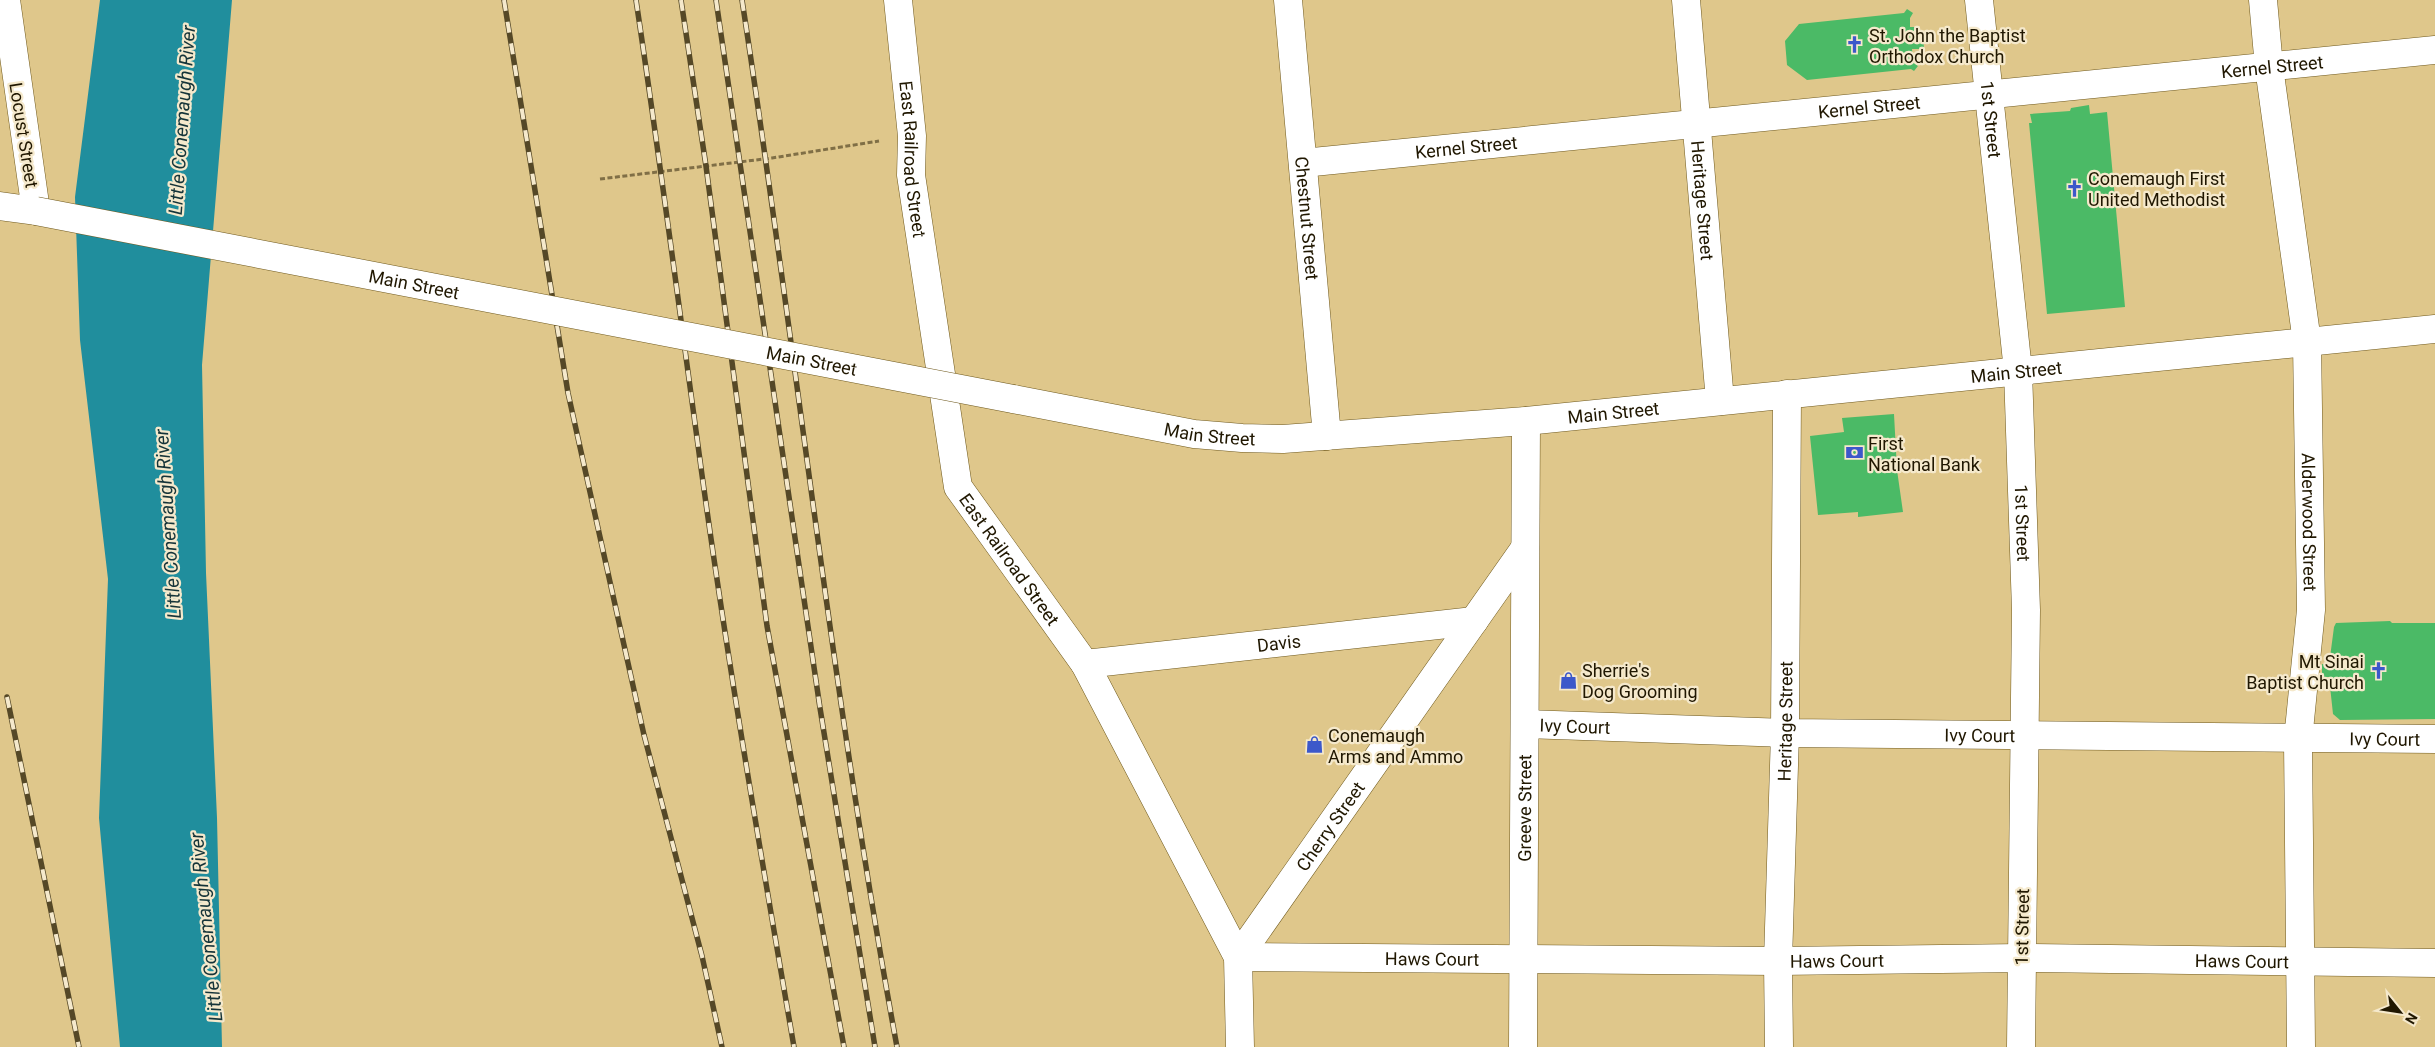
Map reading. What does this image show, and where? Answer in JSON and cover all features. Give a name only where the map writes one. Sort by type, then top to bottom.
[{"type":"street","name":"Locust Street","points":[[6,0],[16,83],[36,211]]},
{"type":"street","name":"East Railroad Street","points":[[898,0],[912,136],[911,175],[958,487],[1085,664],[1238,957],[1240,1047]]},
{"type":"street","name":"Chestnut Street","points":[[1288,0],[1327,436]]},
{"type":"street","name":"Heritage Street","points":[[1686,0],[1720,401]]},
{"type":"street","name":"1st Street","points":[[1979,0],[2018,371],[2026,610],[2021,1047]]},
{"type":"street","name":"Alderwood Street","points":[[2263,0],[2269,67],[2307,342],[2311,610],[2298,740],[2301,1047]]},
{"type":"street","name":"Kernel Street","points":[[1303,163],[2435,50]]},
{"type":"street","name":"Main Street","points":[[0,206],[36,211],[1194,434],[1242,438],[1327,436],[1526,421],[2435,329]]},
{"type":"street","name":"Heritage Street","points":[[1779,1047],[1778,961],[1785,733],[1787,394]]},
{"type":"street","name":"Greeve Street","points":[[1523,1047],[1526,421]]},
{"type":"street","name":"Cherry Street","points":[[1238,957],[1525,548]]},
{"type":"street","name":"Davis","points":[[1085,664],[1474,621]]},
{"type":"street","name":"Ivy Court","points":[[1525,724],[1785,733],[2435,740]]},
{"type":"street","name":"Haws Court","points":[[1238,957],[1778,961],[2022,958],[2435,963]]},
{"type":"path","points":[[600,179],[772,158],[912,136]]},
{"type":"water","name":"Little Conemaugh River","points":[[100,0],[232,0],[202,365],[206,573],[217,818],[222,1047],[120,1047],[99,818],[108,579],[80,340],[75,197]]},
{"type":"building","name":"St. John the Baptist Orthodox Church","points":[[1907,9],[1913,13],[1910,18],[1910,27],[1917,27],[1917,34],[1923,33],[1924,49],[1912,49],[1913,62],[1918,66],[1914,71],[1911,69],[1807,80],[1787,65],[1785,41],[1799,24],[1904,13]]},
{"type":"building","name":"Conemaugh First United Methodist","points":[[2089,105],[2090,114],[2107,112],[2125,307],[2047,314],[2029,123],[2032,123],[2030,114],[2070,111],[2071,108]]},
{"type":"building","name":"First National Bank","points":[[1894,414],[1897,470],[1903,512],[1858,517],[1858,512],[1818,515],[1810,436],[1844,432],[1842,418]]},
{"type":"building","name":"Mt Sinai Baptist Church","points":[[2390,621],[2392,623],[2435,623],[2435,719],[2340,720],[2333,714],[2329,677],[2322,677],[2322,664],[2329,665],[2336,623]]},
{"type":"railway","points":[[504,0],[568,393],[644,735],[702,956],[722,1047]]},
{"type":"railway","points":[[636,0],[707,514],[730,666],[794,1047]]},
{"type":"railway","points":[[681,0],[706,166],[767,626],[844,1047]]},
{"type":"railway","points":[[716,0],[820,708],[875,1047]]},
{"type":"railway","points":[[742,0],[853,786],[897,1047]]},
{"type":"railway","points":[[7,697],[79,1047]]},
{"type":"place","name":"St. John the Baptist Orthodox Church","points":[[1855,45]]},
{"type":"place","name":"Conemaugh First United Methodist","points":[[2074,188]]},
{"type":"place","name":"First National Bank","points":[[1854,453]]},
{"type":"place","name":"Mt Sinai Baptist Church","points":[[2378,671]]},
{"type":"place","name":"Sherrie's Dog Grooming","points":[[1568,680]]},
{"type":"place","name":"Conemaugh Arms and Ammo","points":[[1314,745]]}]
